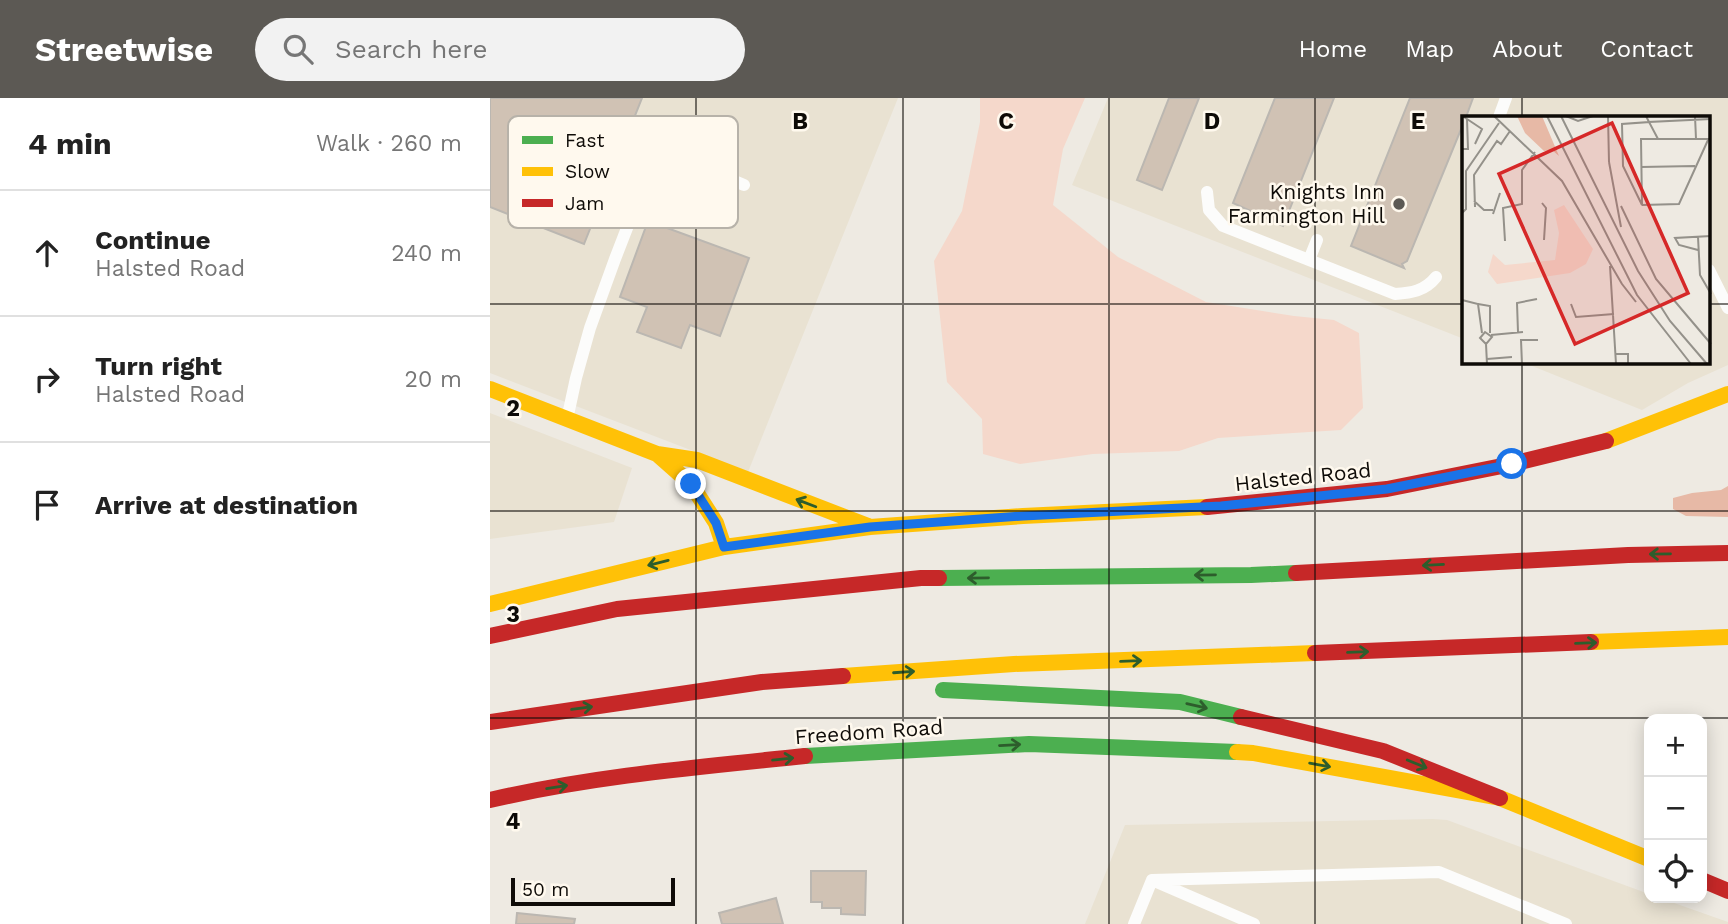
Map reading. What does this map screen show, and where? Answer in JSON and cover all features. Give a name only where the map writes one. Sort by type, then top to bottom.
[{"type":"main road","name":"Halsted Road","points":[[490,389],[657,454],[697,460],[870,527]]},
{"type":"main road","name":"Halsted Road","points":[[657,454],[691,484],[716,523],[724,547],[870,527],[1221,506],[1387,489],[1512,464],[1614,439],[1728,394]]},
{"type":"main road","points":[[490,604],[724,547]]},
{"type":"main road","points":[[490,636],[617,609],[921,578],[1251,575],[1728,552]]},
{"type":"main road","points":[[490,722],[762,682],[1014,664],[1728,637]]},
{"type":"main road","points":[[762,682],[901,688]]},
{"type":"main road","points":[[928,690],[1180,702],[1383,751],[1644,857]]},
{"type":"main road","name":"Freedom Road","points":[[490,800],[665,770],[831,754],[1029,744],[1253,753],[1500,797]]},
{"type":"main road","points":[[1707,882],[1728,891]]},
{"type":"lane","points":[[1499,116],[1507,98]]},
{"type":"lane","points":[[738,182],[744,185]]},
{"type":"lane","points":[[1207,192],[1209,210],[1223,226],[1395,294],[1414,293],[1436,278]]},
{"type":"lane","points":[[567,419],[590,328],[628,228]]},
{"type":"lane","points":[[1310,260],[1317,240]]},
{"type":"lane","points":[[1710,272],[1728,308]]},
{"type":"lane","points":[[1152,880],[1439,872],[1566,924]]},
{"type":"lane","points":[[1134,924],[1152,880]]},
{"type":"lane","points":[[1152,880],[1254,924]]},
{"type":"shaded area","points":[[490,98],[898,98],[748,472],[490,373]]},
{"type":"shaded area","points":[[980,98],[1085,98],[1063,149],[1053,205],[1118,257],[1206,302],[1334,320],[1359,333],[1363,408],[1341,430],[1218,438],[1179,451],[1093,454],[1020,464],[983,454],[982,419],[947,382],[934,261],[962,211],[980,122]]},
{"type":"shaded area","points":[[1108,98],[1728,98],[1728,365],[1688,383],[1642,410],[1527,364],[1710,364],[1710,116],[1462,116],[1462,338],[1072,185]]},
{"type":"shaded area","points":[[490,413],[632,468],[614,522],[490,539]]},
{"type":"shaded area","points":[[1728,486],[1728,517],[1686,516],[1673,509],[1673,498],[1721,490]]},
{"type":"shaded area","points":[[1447,820],[1644,892],[1644,903],[1674,903],[1728,924],[1085,924],[1125,825]]},
{"type":"building","points":[[490,98],[642,98],[635,116],[508,116],[508,214],[490,207]]},
{"type":"building","points":[[1169,98],[1199,98],[1162,190],[1137,180]]},
{"type":"building","points":[[1275,98],[1334,98],[1283,226],[1233,203]]},
{"type":"building","name":"Knights Inn Farmington Hill","points":[[1410,98],[1473,98],[1466,116],[1462,116],[1462,127],[1407,261],[1402,264],[1404,268],[1351,246]]},
{"type":"building","points":[[543,228],[590,228],[584,244]]},
{"type":"building","points":[[645,228],[667,228],[749,258],[720,336],[690,325],[681,348],[637,332],[647,307],[620,297]]},
{"type":"building","points":[[811,871],[866,871],[865,915],[841,914],[841,908],[822,908],[822,902],[811,902]]},
{"type":"building","points":[[776,898],[783,924],[722,924],[719,913]]},
{"type":"building","points":[[517,913],[575,919],[574,924],[516,924]]},
{"type":"traffic: fast","points":[[939,578],[1296,573]]},
{"type":"traffic: fast","points":[[943,690],[1180,702],[1241,717]]},
{"type":"traffic: fast","points":[[805,756],[1029,744],[1237,752]]},
{"type":"traffic: slow","points":[[490,389],[657,454],[697,460],[868,526]]},
{"type":"traffic: slow","points":[[1606,441],[1728,394]]},
{"type":"traffic: slow","points":[[657,454],[691,484],[716,523],[724,547],[870,527],[1207,507]]},
{"type":"traffic: slow","points":[[490,604],[724,547]]},
{"type":"traffic: slow","points":[[1591,642],[1728,637]]},
{"type":"traffic: slow","points":[[843,676],[1014,664],[1315,653]]},
{"type":"traffic: slow","points":[[1237,752],[1500,798],[1644,857]]},
{"type":"traffic: jam","points":[[1207,507],[1387,489],[1512,464],[1606,441]]},
{"type":"traffic: jam","points":[[1296,573],[1628,555],[1728,553]]},
{"type":"traffic: jam","points":[[490,636],[617,609],[939,578]]},
{"type":"traffic: jam","points":[[1315,653],[1591,642]]},
{"type":"traffic: jam","points":[[490,722],[762,682],[843,676]]},
{"type":"traffic: jam","points":[[1241,717],[1383,751],[1500,798]]},
{"type":"traffic: jam","points":[[490,800],[607,778],[805,756]]},
{"type":"traffic: jam","points":[[1707,882],[1728,891]]},
{"type":"place","name":"Knights Inn Farmington Hill","points":[[1399,204]]},
{"type":"route","points":[[691,484],[716,523],[724,547],[870,527],[1221,506],[1387,489],[1512,464]]}]
